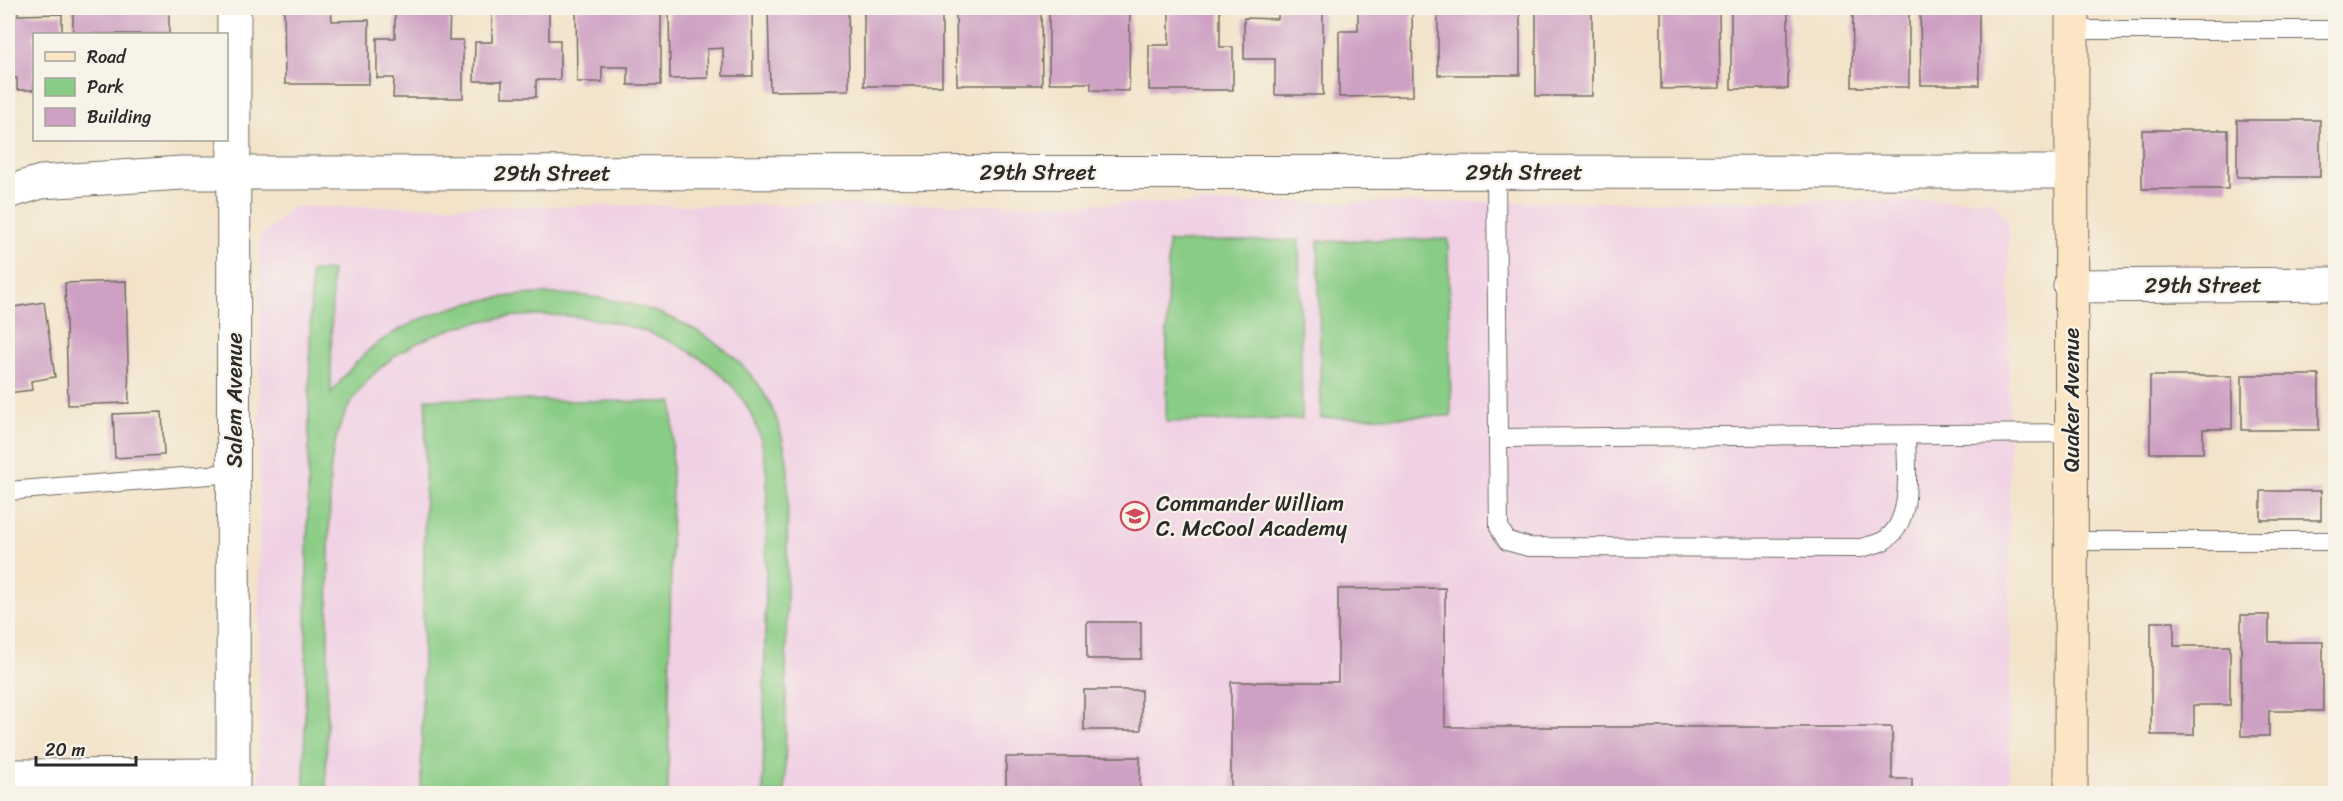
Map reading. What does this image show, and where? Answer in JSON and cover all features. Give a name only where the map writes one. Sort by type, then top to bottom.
[{"type":"main road","name":"Quaker Avenue","points":[[2071,794],[2072,19]]},
{"type":"street","name":"Salem Avenue","points":[[233,784],[234,8]]},
{"type":"street","name":"29th Street","points":[[8,192],[41,182],[182,173],[2071,172]]},
{"type":"street","name":"29th Street","points":[[2070,286],[2336,284]]},
{"type":"street","points":[[8,776],[233,784]]},
{"type":"lane","points":[[2072,19],[2336,30]]},
{"type":"lane","points":[[1496,172],[1499,526],[1506,541],[1529,547],[1861,548],[1884,541],[1900,526],[1905,508],[1906,435]]},
{"type":"lane","points":[[1498,438],[2071,433]]},
{"type":"lane","points":[[8,491],[234,473]]},
{"type":"lane","points":[[2071,541],[2336,541]]},
{"type":"shaded area","name":"Commander William C. McCool Academy","points":[[1992,200],[2009,223],[2010,793],[259,794],[260,238],[292,207]]},
{"type":"green space","points":[[1448,239],[1451,416],[1321,418],[1318,241]]},
{"type":"green space","points":[[1299,240],[1302,419],[1166,422],[1168,242]]},
{"type":"green space","points":[[311,271],[332,271],[331,394],[369,351],[384,339],[426,317],[472,303],[522,295],[574,295],[624,303],[672,318],[714,342],[750,374],[765,395],[776,418],[784,443],[788,469],[785,793],[763,793],[767,484],[762,445],[749,409],[734,388],[699,357],[654,335],[604,321],[551,315],[497,319],[447,331],[402,352],[366,382],[351,403],[336,439],[330,477],[326,793],[304,793]]},
{"type":"green space","points":[[426,399],[673,402],[668,793],[421,793]]},
{"type":"building","points":[[8,8],[18,8],[18,15],[62,14],[62,33],[33,33],[33,90],[17,90],[17,78],[8,78]]},
{"type":"building","points":[[73,8],[169,8],[169,33],[73,33]]},
{"type":"building","points":[[284,8],[331,8],[332,21],[369,20],[369,84],[285,84]]},
{"type":"building","points":[[395,8],[450,8],[449,40],[463,40],[463,98],[393,98],[394,78],[377,78],[377,38],[395,38]]},
{"type":"building","points":[[492,8],[549,8],[549,40],[560,40],[560,80],[536,80],[536,97],[502,97],[502,81],[474,81],[475,42],[492,42]]},
{"type":"building","points":[[576,8],[661,8],[661,85],[628,85],[628,67],[602,67],[602,82],[577,82]]},
{"type":"building","points":[[669,8],[752,8],[753,76],[723,76],[723,48],[707,49],[708,78],[670,79]]},
{"type":"building","points":[[768,8],[848,8],[849,90],[770,91]]},
{"type":"building","points":[[864,8],[891,8],[891,11],[942,10],[942,86],[864,86]]},
{"type":"building","points":[[956,8],[1041,10],[1042,85],[957,85]]},
{"type":"building","points":[[1049,8],[1130,8],[1129,91],[1091,90],[1091,83],[1049,83]]},
{"type":"building","points":[[1169,8],[1220,8],[1220,47],[1233,47],[1233,90],[1149,90],[1149,45],[1169,45]]},
{"type":"building","points":[[1278,8],[1323,8],[1323,95],[1275,95],[1275,59],[1244,59],[1244,18],[1278,19]]},
{"type":"building","points":[[1358,8],[1412,8],[1413,96],[1339,97],[1339,31],[1358,31]]},
{"type":"building","points":[[1438,8],[1520,8],[1520,75],[1438,75]]},
{"type":"building","points":[[1536,8],[1592,8],[1592,96],[1536,96]]},
{"type":"building","points":[[1661,8],[1719,8],[1720,88],[1661,89]]},
{"type":"building","points":[[1731,8],[1788,8],[1788,89],[1731,89]]},
{"type":"building","points":[[1853,8],[1909,8],[1909,87],[1852,87]]},
{"type":"building","points":[[1920,8],[1979,8],[1979,85],[1921,85]]},
{"type":"building","points":[[2237,120],[2320,120],[2320,177],[2237,177]]},
{"type":"building","points":[[2331,122],[2336,122],[2336,225],[2331,225]]},
{"type":"building","points":[[2142,130],[2228,130],[2228,189],[2142,189]]},
{"type":"building","points":[[126,281],[129,403],[68,405],[65,283]]},
{"type":"building","points":[[44,302],[55,377],[31,381],[32,390],[8,393],[8,308]]},
{"type":"building","points":[[2242,375],[2319,375],[2319,430],[2242,430]]},
{"type":"building","points":[[2150,376],[2232,376],[2232,429],[2203,429],[2203,453],[2150,453]]},
{"type":"building","points":[[162,412],[164,455],[115,458],[113,414]]},
{"type":"building","points":[[2261,491],[2321,491],[2321,520],[2261,520]]},
{"type":"building","points":[[1445,588],[1445,727],[1892,727],[1892,779],[1912,779],[1912,794],[1231,794],[1231,682],[1338,682],[1338,589]]},
{"type":"building","points":[[2241,615],[2269,615],[2269,642],[2323,642],[2323,711],[2269,711],[2269,736],[2241,736]]},
{"type":"building","points":[[1087,622],[1141,622],[1141,659],[1087,659]]},
{"type":"building","points":[[2151,622],[2174,622],[2174,646],[2230,646],[2230,705],[2194,705],[2194,735],[2151,735]]},
{"type":"building","points":[[1084,690],[1141,690],[1141,730],[1084,730]]},
{"type":"building","points":[[1006,757],[1140,757],[1140,794],[1006,794]]},
{"type":"place","name":"Commander William C. McCool Academy","points":[[1135,516]]}]
